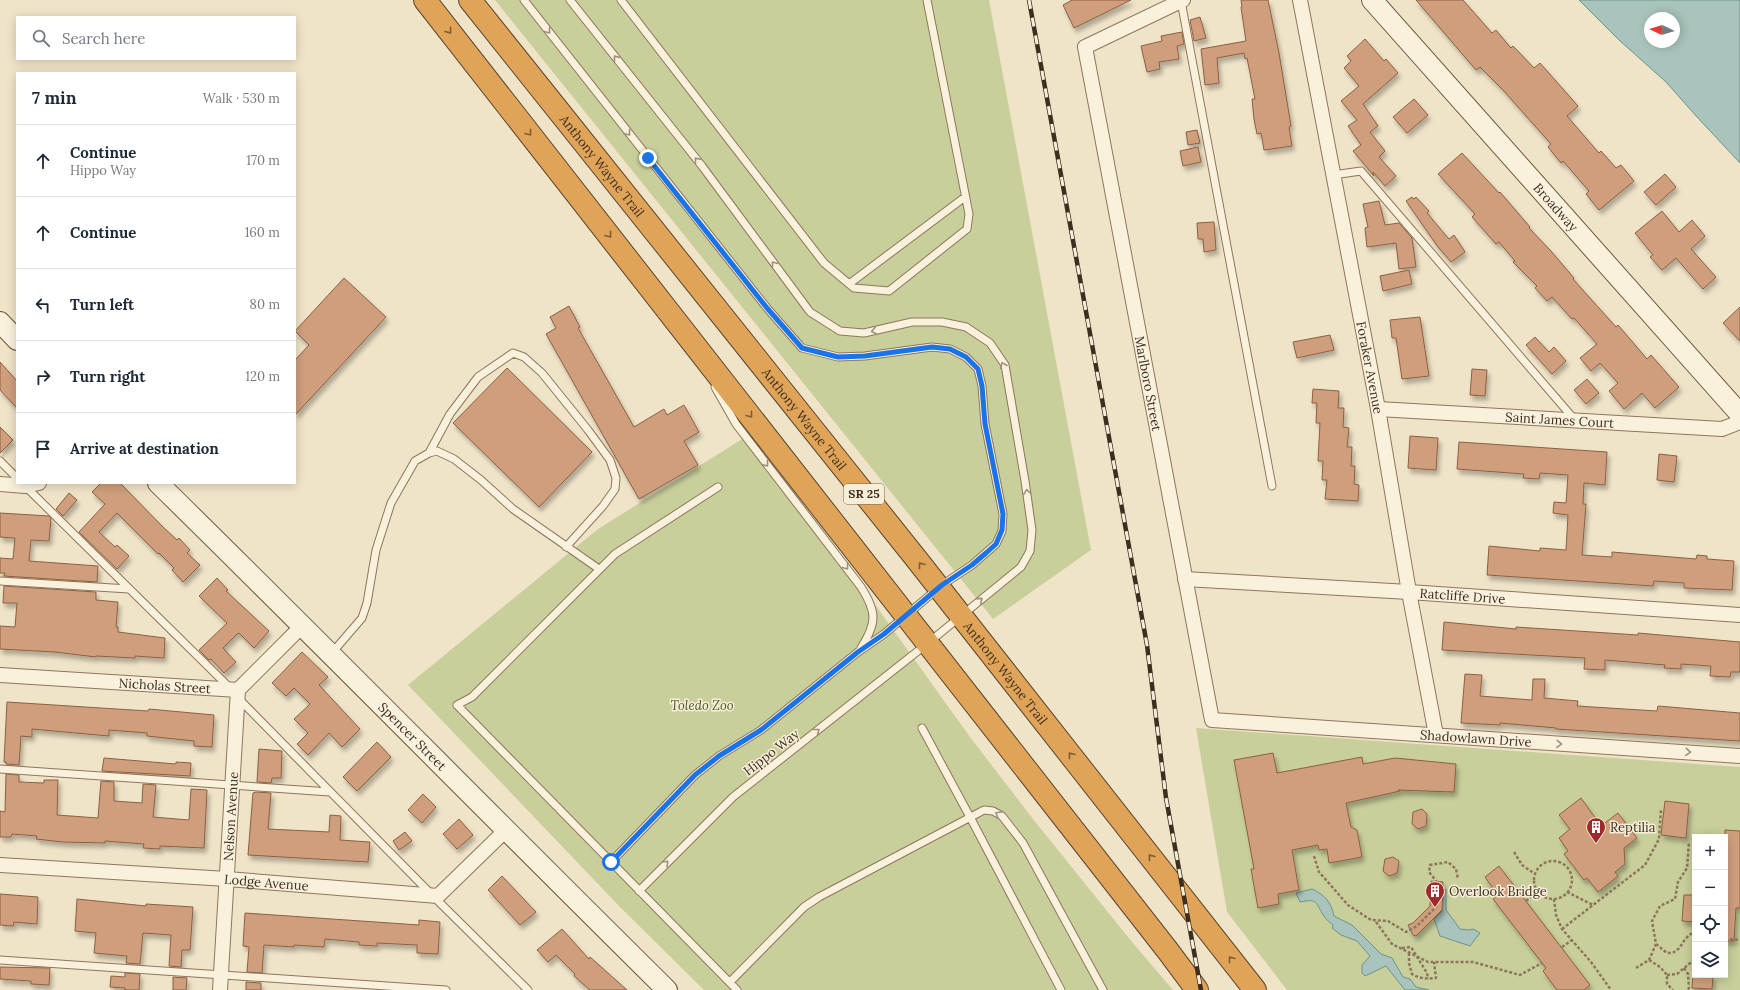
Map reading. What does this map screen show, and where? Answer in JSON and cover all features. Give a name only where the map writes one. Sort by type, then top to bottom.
[{"type":"highway","name":"SR 25","points":[[425,0],[1168,951],[1196,990]]},
{"type":"highway","name":"Anthony Wayne Trail","points":[[470,0],[939,588],[1255,990]]},
{"type":"street","name":"Marlboro Street","points":[[1182,0],[1085,47],[1212,720]]},
{"type":"street","name":"Foraker Avenue","points":[[1300,0],[1378,409],[1409,592],[1436,735]]},
{"type":"street","name":"Broadway","points":[[1372,0],[1740,414]]},
{"type":"street","points":[[0,322],[16,339]]},
{"type":"street","name":"Saint James Court","points":[[1378,409],[1574,419],[1722,429],[1740,422]]},
{"type":"street","points":[[0,484],[16,482]]},
{"type":"street","name":"Spencer Street","points":[[159,484],[303,625],[667,990]]},
{"type":"street","name":"Ratcliffe Drive","points":[[1185,579],[1409,592],[1740,615]]},
{"type":"street","points":[[236,692],[303,625]]},
{"type":"street","name":"Nicholas Street","points":[[0,675],[236,692]]},
{"type":"street","name":"Nelson Avenue","points":[[220,990],[236,692]]},
{"type":"street","name":"Shadowlawn Drive","points":[[1212,720],[1740,756]]},
{"type":"street","points":[[433,896],[438,896],[506,830]]},
{"type":"street","name":"Lodge Avenue","points":[[0,865],[227,879],[433,896]]},
{"type":"lane","name":"Hippo Way","points":[[524,0],[767,308],[802,348],[838,357],[865,356],[917,348],[932,347],[950,349],[966,357],[978,369],[982,386],[985,424],[1003,514],[1002,530],[996,544],[986,553],[972,565],[939,588],[884,634],[858,652],[761,730],[719,756],[695,775],[611,862]]},
{"type":"lane","name":"Hippo Way","points":[[570,0],[702,166],[810,312],[840,331],[864,333],[912,322],[942,322],[966,327],[990,343],[1005,365],[1026,480],[1032,530],[1030,551],[1021,567],[928,643],[733,797],[639,891]]},
{"type":"lane","points":[[621,0],[824,263],[854,288],[889,291],[968,230],[969,214],[927,0]]},
{"type":"lane","points":[[1182,0],[1272,486]]},
{"type":"lane","points":[[1333,175],[1361,171],[1574,419]]},
{"type":"lane","points":[[849,284],[965,197]]},
{"type":"lane","points":[[688,336],[736,424],[861,587],[871,603],[874,618],[870,634],[858,652]]},
{"type":"lane","points":[[428,453],[450,414],[478,377],[513,353],[524,357],[542,372],[588,430],[610,460],[616,478],[615,489],[603,506],[566,547]]},
{"type":"lane","points":[[331,654],[362,618],[367,603],[376,550],[391,503],[415,461],[428,453],[437,451],[454,459],[481,480],[513,509],[599,569]]},
{"type":"lane","points":[[0,461],[16,477]]},
{"type":"lane","points":[[23,484],[236,692],[330,792],[528,990]]},
{"type":"lane","points":[[718,488],[615,554],[472,697],[457,704],[737,990]]},
{"type":"lane","points":[[0,580],[129,589]]},
{"type":"lane","points":[[922,728],[1061,990]]},
{"type":"lane","points":[[0,769],[330,792]]},
{"type":"lane","points":[[730,982],[804,907],[819,897],[984,810],[993,811],[1002,816],[1023,843],[1103,990]]},
{"type":"lane","points":[[0,960],[446,990]]},
{"type":"path","points":[[1562,929],[1645,865],[1659,839],[1661,810]]},
{"type":"path","points":[[1636,968],[1649,960],[1656,944],[1652,921],[1660,906],[1675,898],[1678,882],[1688,868],[1689,842]]},
{"type":"path","points":[[1514,852],[1522,865],[1535,874]]},
{"type":"path","points":[[1314,856],[1319,872],[1348,905],[1371,920],[1376,922],[1388,921],[1406,932],[1416,926],[1436,907],[1437,882],[1429,872],[1430,865],[1448,862],[1456,869],[1458,879]]},
{"type":"path","points":[[1548,862],[1560,862],[1566,866],[1572,877],[1572,883],[1566,892],[1560,897],[1548,898],[1538,891],[1535,886],[1535,874],[1542,864],[1548,862]]},
{"type":"path","points":[[1526,902],[1538,891]]},
{"type":"path","points":[[1566,892],[1593,905]]},
{"type":"path","points":[[1554,898],[1556,915],[1562,929],[1591,962],[1611,990]]},
{"type":"path","points":[[1376,922],[1392,944],[1428,962],[1473,962],[1520,975],[1542,963]]},
{"type":"path","points":[[1656,944],[1667,953],[1672,954],[1679,949],[1684,938],[1692,934]]},
{"type":"path","points":[[1728,939],[1740,940]]},
{"type":"path","points":[[1562,948],[1572,940]]},
{"type":"path","points":[[1402,948],[1411,947],[1427,973],[1428,979]]},
{"type":"path","points":[[1409,952],[1409,963],[1412,974],[1417,977],[1428,979],[1436,978],[1434,962]]},
{"type":"path","points":[[1649,960],[1660,967],[1667,975],[1666,984],[1673,990]]},
{"type":"path","points":[[1667,975],[1677,974],[1692,961]]},
{"type":"path","points":[[1684,968],[1688,974],[1689,988],[1687,990]]},
{"type":"green space","points":[[495,0],[989,0],[1091,550],[993,619]]},
{"type":"green space","name":"Toledo Zoo","points":[[752,433],[970,737],[1033,819],[1132,942],[1173,990],[704,990],[619,906],[408,685],[598,529]]},
{"type":"green space","points":[[1196,728],[1740,767],[1740,990],[1287,990],[1227,912]]},
{"type":"water","points":[[1579,0],[1740,0],[1740,163],[1666,82],[1619,40]]},
{"type":"water","points":[[1312,889],[1327,900],[1334,916],[1352,925],[1381,954],[1392,958],[1403,977],[1410,979],[1416,987],[1429,990],[1405,990],[1386,966],[1365,976],[1362,973],[1362,965],[1370,956],[1357,941],[1341,935],[1332,928],[1333,925],[1327,920],[1314,901],[1300,902],[1296,893]]},
{"type":"water","points":[[1446,889],[1446,910],[1460,929],[1473,929],[1480,933],[1470,946],[1440,936],[1434,919],[1442,911],[1444,890]]},
{"type":"building","points":[[1072,0],[1131,0],[1074,28],[1063,5]]},
{"type":"building","points":[[1241,0],[1268,0],[1279,53],[1291,126],[1289,127],[1292,146],[1264,150],[1261,133],[1257,134],[1252,99],[1255,99],[1247,58],[1245,59],[1244,53],[1217,58],[1219,83],[1205,85],[1201,49],[1246,41]]},
{"type":"building","points":[[1416,0],[1463,0],[1492,33],[1496,30],[1511,48],[1513,46],[1534,68],[1540,63],[1578,106],[1567,116],[1599,153],[1601,151],[1616,168],[1621,165],[1634,181],[1599,210],[1586,194],[1589,191],[1563,161],[1561,163],[1548,147],[1551,144],[1503,90],[1480,67],[1476,70]]},
{"type":"building","points":[[1200,17],[1206,38],[1194,41],[1190,20]]},
{"type":"building","points":[[1182,32],[1184,44],[1177,46],[1179,59],[1159,62],[1160,69],[1147,72],[1141,46],[1162,41],[1161,36]]},
{"type":"building","points":[[1365,39],[1384,61],[1386,59],[1398,73],[1363,104],[1378,126],[1370,132],[1385,151],[1379,157],[1396,176],[1385,186],[1373,172],[1374,176],[1353,151],[1361,145],[1348,126],[1357,120],[1341,101],[1359,86],[1344,68],[1351,61],[1347,56]]},
{"type":"building","points":[[1414,99],[1428,115],[1407,133],[1393,117]]},
{"type":"building","points":[[1197,130],[1200,143],[1188,145],[1186,132]]},
{"type":"building","points":[[1198,147],[1201,162],[1183,166],[1180,151]]},
{"type":"building","points":[[1462,153],[1499,193],[1500,192],[1530,227],[1529,228],[1551,251],[1574,278],[1573,279],[1616,327],[1618,325],[1647,359],[1651,355],[1679,387],[1655,408],[1642,393],[1624,409],[1609,391],[1618,383],[1600,363],[1591,371],[1580,358],[1597,344],[1574,318],[1572,319],[1552,297],[1547,301],[1535,288],[1537,286],[1513,262],[1515,261],[1499,242],[1496,244],[1472,217],[1475,214],[1438,174]]},
{"type":"building","points":[[1665,174],[1676,187],[1656,205],[1644,192]]},
{"type":"building","points":[[1412,197],[1414,199],[1416,197],[1429,211],[1427,213],[1449,239],[1454,235],[1465,252],[1451,262],[1438,247],[1406,201]]},
{"type":"building","points":[[1379,201],[1385,225],[1399,223],[1412,238],[1416,267],[1399,269],[1396,243],[1367,247],[1365,228],[1368,227],[1363,204]]},
{"type":"building","points":[[1662,211],[1679,232],[1692,220],[1705,236],[1691,249],[1716,277],[1703,289],[1676,258],[1662,270],[1650,257],[1653,255],[1635,233]]},
{"type":"building","points":[[1214,222],[1216,250],[1204,252],[1203,239],[1198,239],[1197,223]]},
{"type":"building","points":[[1409,270],[1412,284],[1383,291],[1380,276]]},
{"type":"building","points":[[344,278],[386,317],[296,414],[296,359],[309,345],[296,332],[296,330]]},
{"type":"building","points":[[569,306],[580,327],[578,328],[634,427],[664,409],[667,415],[684,405],[699,432],[684,441],[698,465],[639,499],[546,334],[556,328],[550,317]]},
{"type":"building","points":[[1740,307],[1740,341],[1723,323]]},
{"type":"building","points":[[1420,317],[1429,376],[1402,379],[1396,338],[1392,338],[1390,320]]},
{"type":"building","points":[[1330,335],[1334,350],[1297,358],[1293,342]]},
{"type":"building","points":[[1535,337],[1549,352],[1554,347],[1566,361],[1552,374],[1526,345]]},
{"type":"building","points":[[0,362],[16,380],[16,407],[0,390]]},
{"type":"building","points":[[507,368],[592,452],[539,507],[453,423]]},
{"type":"building","points":[[1472,369],[1487,370],[1485,396],[1470,395]]},
{"type":"building","points":[[1587,379],[1599,393],[1586,404],[1574,390]]},
{"type":"building","points":[[1313,389],[1339,391],[1338,408],[1344,408],[1343,427],[1349,428],[1347,447],[1352,447],[1351,466],[1355,466],[1354,484],[1359,485],[1358,501],[1325,499],[1327,480],[1322,480],[1323,461],[1318,461],[1320,423],[1316,423],[1317,403],[1312,403]]},
{"type":"building","points":[[0,427],[13,440],[0,453]]},
{"type":"building","points":[[1410,436],[1438,438],[1436,470],[1408,468]]},
{"type":"building","points":[[1459,442],[1607,452],[1605,485],[1584,483],[1583,504],[1586,504],[1582,555],[1612,557],[1612,552],[1696,559],[1697,555],[1707,556],[1707,559],[1734,561],[1732,590],[1684,588],[1684,583],[1654,581],[1653,586],[1487,575],[1489,546],[1540,551],[1540,548],[1566,550],[1568,515],[1553,513],[1554,502],[1566,503],[1568,475],[1540,473],[1539,479],[1523,478],[1524,474],[1457,469]]},
{"type":"building","points":[[1659,454],[1677,456],[1674,482],[1657,480]]},
{"type":"building","points":[[100,484],[121,484],[163,527],[177,540],[179,538],[190,550],[187,553],[200,565],[183,582],[172,570],[174,568],[117,513],[99,532],[115,547],[117,545],[129,556],[117,569],[79,532],[105,504],[92,492]]},
{"type":"building","points":[[69,493],[77,500],[63,516],[56,509]]},
{"type":"building","points":[[0,513],[49,516],[51,518],[49,541],[31,540],[29,561],[98,566],[97,582],[4,576],[5,573],[0,573],[0,558],[13,559],[15,538],[0,537]]},
{"type":"building","points":[[217,578],[228,590],[226,591],[269,631],[254,648],[239,633],[237,634],[223,648],[236,662],[224,673],[211,659],[209,660],[199,650],[227,623],[199,596]]},
{"type":"building","points":[[4,586],[96,592],[96,600],[118,602],[116,627],[118,627],[118,632],[165,638],[164,658],[135,656],[135,658],[96,657],[55,652],[0,649],[0,626],[15,627],[17,603],[3,603]]},
{"type":"building","points":[[1444,622],[1516,629],[1516,627],[1638,635],[1638,633],[1740,642],[1740,672],[1731,672],[1730,677],[1710,676],[1711,666],[1681,664],[1681,669],[1664,668],[1665,665],[1605,660],[1605,670],[1584,669],[1585,658],[1442,650]]},
{"type":"building","points":[[302,652],[328,677],[319,685],[360,729],[342,747],[329,733],[308,755],[297,744],[308,733],[294,719],[310,704],[294,688],[286,696],[272,683]]},
{"type":"building","points":[[1465,674],[1482,675],[1480,696],[1532,700],[1533,679],[1545,679],[1544,698],[1578,701],[1577,706],[1657,711],[1658,706],[1740,713],[1740,741],[1556,729],[1500,723],[1500,725],[1461,723]]},
{"type":"building","points":[[7,702],[148,711],[149,709],[214,715],[212,747],[194,746],[194,741],[147,736],[147,733],[109,730],[109,736],[32,729],[32,737],[21,736],[19,765],[6,764],[6,762],[4,762]]},
{"type":"building","points":[[377,742],[391,757],[357,791],[343,777]]},
{"type":"building","points":[[259,749],[282,751],[281,778],[272,778],[271,783],[257,782]]},
{"type":"building","points":[[1273,753],[1277,773],[1362,757],[1363,764],[1395,758],[1456,764],[1454,792],[1398,790],[1400,791],[1346,803],[1351,827],[1357,830],[1362,857],[1329,863],[1327,849],[1319,850],[1318,845],[1292,850],[1299,890],[1278,894],[1279,904],[1258,908],[1251,869],[1254,869],[1234,760]]},
{"type":"building","points":[[104,758],[176,764],[176,762],[191,763],[190,776],[102,771]]},
{"type":"building","points":[[6,774],[19,775],[19,782],[44,783],[44,780],[58,780],[57,815],[98,818],[101,781],[114,782],[114,801],[142,803],[143,784],[156,785],[153,817],[189,820],[191,789],[207,790],[204,848],[160,846],[160,849],[143,848],[144,844],[105,841],[105,843],[63,842],[36,839],[37,836],[12,834],[11,837],[0,837],[0,811],[5,812]]},
{"type":"building","points":[[253,793],[271,793],[268,829],[329,832],[330,815],[341,816],[340,840],[370,842],[368,862],[248,855]]},
{"type":"building","points":[[423,794],[436,807],[422,823],[408,810]]},
{"type":"building","name":"Reptilia","points":[[1581,798],[1601,826],[1618,813],[1637,838],[1624,848],[1625,864],[1615,872],[1618,876],[1598,892],[1587,878],[1584,880],[1564,854],[1568,851],[1559,838],[1570,829],[1559,815]]},
{"type":"building","points":[[1665,801],[1689,804],[1686,838],[1661,835]]},
{"type":"building","points":[[1422,809],[1427,814],[1426,826],[1418,829],[1412,824],[1413,812]]},
{"type":"building","points":[[459,819],[473,835],[457,849],[443,834]]},
{"type":"building","points":[[1725,830],[1740,831],[1740,908],[1736,908],[1734,941],[1728,941],[1728,834],[1725,834]]},
{"type":"building","points":[[405,832],[412,841],[399,850],[393,841]]},
{"type":"building","points":[[1393,857],[1399,861],[1397,873],[1389,876],[1383,871],[1385,859]]},
{"type":"building","points":[[1499,866],[1590,985],[1584,990],[1557,990],[1543,971],[1546,968],[1493,899],[1498,895],[1485,877]]},
{"type":"building","points":[[502,876],[536,912],[520,925],[488,890]]},
{"type":"building","name":"Overlook Bridge","points":[[1431,881],[1443,882],[1442,910],[1416,936],[1413,935],[1408,925],[1413,923],[1430,906]]},
{"type":"building","points":[[0,894],[38,897],[37,924],[14,922],[13,926],[0,925]]},
{"type":"building","points":[[1684,895],[1692,895],[1692,922],[1682,921]]},
{"type":"building","points":[[77,899],[146,906],[146,904],[193,907],[190,950],[182,950],[181,967],[169,966],[171,935],[143,933],[140,964],[126,963],[127,956],[94,953],[96,933],[75,931]]},
{"type":"building","points":[[245,913],[419,925],[419,920],[440,922],[438,954],[417,953],[417,945],[377,943],[377,946],[359,945],[359,942],[325,939],[324,947],[264,945],[262,973],[247,972],[249,947],[243,946]]},
{"type":"building","points":[[562,929],[589,959],[590,957],[627,990],[590,990],[574,976],[575,974],[556,955],[548,962],[537,950]]},
{"type":"building","points":[[0,967],[50,968],[49,985],[31,984],[31,981],[0,979]]},
{"type":"building","points":[[125,973],[140,974],[139,990],[125,990],[125,988],[110,987],[111,976],[125,977]]},
{"type":"building","points":[[173,977],[187,978],[186,990],[173,990]]},
{"type":"building","points":[[1693,978],[1713,978],[1712,989],[1692,988]]},
{"type":"building","points":[[246,982],[261,983],[261,990],[246,990]]},
{"type":"railway","points":[[1029,0],[1147,645],[1166,798],[1201,990]]},
{"type":"place","name":"Reptilia","points":[[1596,844]]},
{"type":"place","name":"Overlook Bridge","points":[[1435,908]]},
{"type":"route","points":[[611,862],[695,775],[719,756],[761,730],[858,652],[884,634],[942,585],[972,565],[986,553],[996,544],[1002,530],[1003,514],[985,424],[982,386],[978,369],[966,357],[950,349],[932,347],[917,348],[865,356],[838,357],[802,348],[767,308],[648,158]]}]
